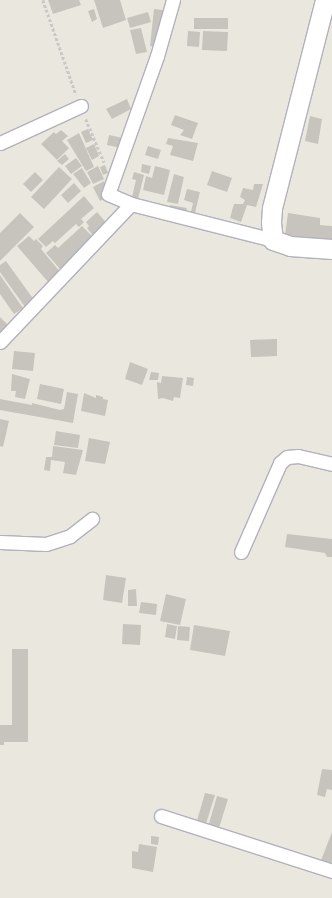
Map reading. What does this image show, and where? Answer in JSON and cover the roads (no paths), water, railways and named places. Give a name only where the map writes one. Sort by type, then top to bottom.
[{"type":"main road","points":[[325,0],[272,208],[273,240],[290,246],[332,249]]},
{"type":"street","points":[[173,0],[157,56],[111,179],[108,194],[131,204],[273,240]]},
{"type":"street","points":[[0,143],[81,106]]},
{"type":"street","points":[[0,342],[131,204]]},
{"type":"street","points":[[241,552],[280,462],[287,457],[298,456],[332,464]]},
{"type":"street","points":[[0,542],[46,544],[70,536],[92,520]]},
{"type":"street","points":[[161,816],[332,871]]}]
